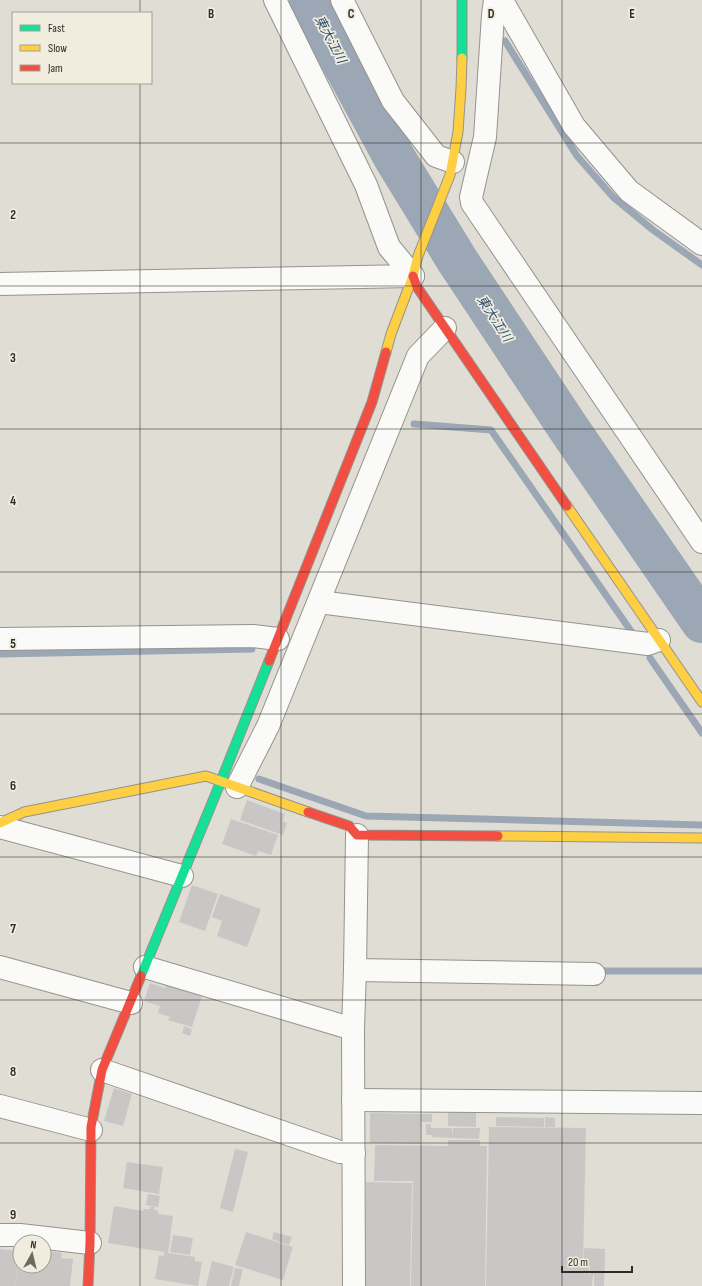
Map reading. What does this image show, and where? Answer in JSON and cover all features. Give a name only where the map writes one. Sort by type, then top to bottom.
[{"type":"street","points":[[275,0],[366,185],[389,247],[416,266]]},
{"type":"street","points":[[342,0],[393,101],[436,156],[452,169]]},
{"type":"street","points":[[229,784],[278,639],[372,402],[391,334],[452,169],[460,114],[462,0]]},
{"type":"street","points":[[496,0],[493,15],[485,137],[471,197],[472,203],[702,542]]},
{"type":"street","points":[[499,0],[504,4],[574,126],[629,192],[702,244]]},
{"type":"street","points":[[0,284],[416,266]]},
{"type":"street","points":[[416,266],[417,288],[702,702]]},
{"type":"street","points":[[88,1286],[90,1243],[90,1130],[102,1070],[131,1003],[182,876],[229,784],[268,726],[418,356],[445,328]]},
{"type":"street","points":[[319,602],[648,644],[659,640]]},
{"type":"street","points":[[0,639],[253,636],[278,639]]},
{"type":"street","points":[[0,823],[24,812],[206,776],[349,826],[357,835],[353,1029],[354,1286]]},
{"type":"street","points":[[0,827],[182,876]]},
{"type":"street","points":[[357,835],[702,838]]},
{"type":"street","points":[[0,967],[131,1003]]},
{"type":"street","points":[[145,967],[353,1029]]},
{"type":"street","points":[[355,970],[594,974]]},
{"type":"street","points":[[102,1070],[340,1152],[354,1153]]},
{"type":"street","points":[[353,1100],[702,1103]]},
{"type":"street","points":[[0,1106],[90,1130]]},
{"type":"street","points":[[0,1235],[20,1235],[90,1243]]},
{"type":"building","points":[[247,800],[285,814],[283,821],[287,823],[283,835],[240,820]]},
{"type":"building","points":[[231,819],[278,835],[271,855],[258,851],[256,856],[222,844]]},
{"type":"building","points":[[192,885],[218,894],[205,931],[179,922]]},
{"type":"building","points":[[220,894],[261,909],[247,947],[217,936],[222,921],[212,917]]},
{"type":"building","points":[[150,983],[165,988],[166,985],[202,996],[192,1027],[168,1020],[170,1017],[158,1013],[160,1006],[144,1001]]},
{"type":"building","points":[[184,1026],[192,1029],[190,1036],[182,1033]]},
{"type":"building","points":[[114,1088],[132,1094],[123,1126],[104,1121]]},
{"type":"building","points":[[448,1111],[476,1111],[476,1127],[448,1126]]},
{"type":"building","points":[[370,1113],[421,1114],[420,1144],[370,1143]]},
{"type":"building","points":[[422,1114],[432,1114],[432,1122],[421,1122]]},
{"type":"building","points":[[496,1117],[544,1118],[544,1127],[496,1126]]},
{"type":"building","points":[[545,1117],[555,1118],[555,1127],[545,1127]]},
{"type":"building","points":[[426,1124],[431,1124],[431,1128],[452,1128],[452,1138],[432,1137],[432,1135],[426,1135]]},
{"type":"building","points":[[489,1127],[586,1128],[583,1267],[589,1267],[589,1275],[593,1275],[592,1286],[486,1286]]},
{"type":"building","points":[[453,1128],[480,1128],[479,1139],[452,1138]]},
{"type":"building","points":[[448,1140],[480,1140],[480,1146],[487,1146],[485,1286],[411,1286],[413,1181],[374,1181],[375,1145],[448,1146]]},
{"type":"building","points":[[235,1149],[248,1152],[233,1212],[220,1208]]},
{"type":"building","points":[[127,1162],[163,1167],[159,1194],[123,1188]]},
{"type":"building","points":[[366,1182],[412,1183],[410,1286],[365,1286]]},
{"type":"building","points":[[148,1194],[160,1196],[158,1207],[146,1205]]},
{"type":"building","points":[[114,1206],[143,1211],[144,1209],[150,1209],[150,1207],[155,1207],[154,1210],[158,1211],[158,1214],[173,1216],[168,1253],[195,1257],[195,1261],[202,1262],[198,1286],[155,1279],[159,1255],[164,1256],[164,1252],[108,1243]]},
{"type":"building","points":[[246,1232],[293,1247],[283,1280],[235,1265]]},
{"type":"building","points":[[274,1232],[292,1237],[289,1245],[272,1239]]},
{"type":"building","points":[[173,1235],[193,1238],[190,1255],[170,1252]]},
{"type":"building","points":[[584,1248],[605,1249],[604,1286],[594,1286],[594,1275],[590,1275],[590,1266],[584,1266]]},
{"type":"building","points":[[0,1249],[12,1250],[12,1274],[16,1274],[15,1286],[0,1286]]},
{"type":"building","points":[[52,1252],[62,1253],[61,1258],[73,1259],[70,1286],[15,1286],[17,1274],[52,1274]]},
{"type":"building","points":[[212,1261],[234,1267],[229,1286],[206,1286]]},
{"type":"building","points":[[235,1268],[243,1269],[239,1286],[231,1286]]},
{"type":"waterway","name":"東大江川","points":[[310,0],[394,157],[457,260],[571,432],[702,622]]},
{"type":"waterway","points":[[505,41],[577,156],[613,197],[653,230],[702,265]]},
{"type":"waterway","points":[[414,424],[491,430],[633,634]]},
{"type":"waterway","points":[[0,654],[252,649]]},
{"type":"waterway","points":[[650,658],[702,733]]},
{"type":"waterway","points":[[259,779],[366,816],[702,825]]},
{"type":"waterway","points":[[604,971],[702,971]]},
{"type":"traffic: fast","points":[[462,0],[462,58]]},
{"type":"traffic: fast","points":[[141,976],[269,661]]},
{"type":"traffic: slow","points":[[386,352],[391,334],[413,276],[418,256],[450,175],[458,132],[462,58]]},
{"type":"traffic: slow","points":[[567,506],[702,702]]},
{"type":"traffic: slow","points":[[0,823],[24,812],[206,776],[308,812]]},
{"type":"traffic: slow","points":[[498,836],[702,838]]},
{"type":"traffic: jam","points":[[413,276],[417,287],[567,506]]},
{"type":"traffic: jam","points":[[269,661],[372,402],[386,352]]},
{"type":"traffic: jam","points":[[308,812],[349,826],[357,835],[498,836]]},
{"type":"traffic: jam","points":[[88,1286],[91,1127],[102,1070],[141,976]]}]
